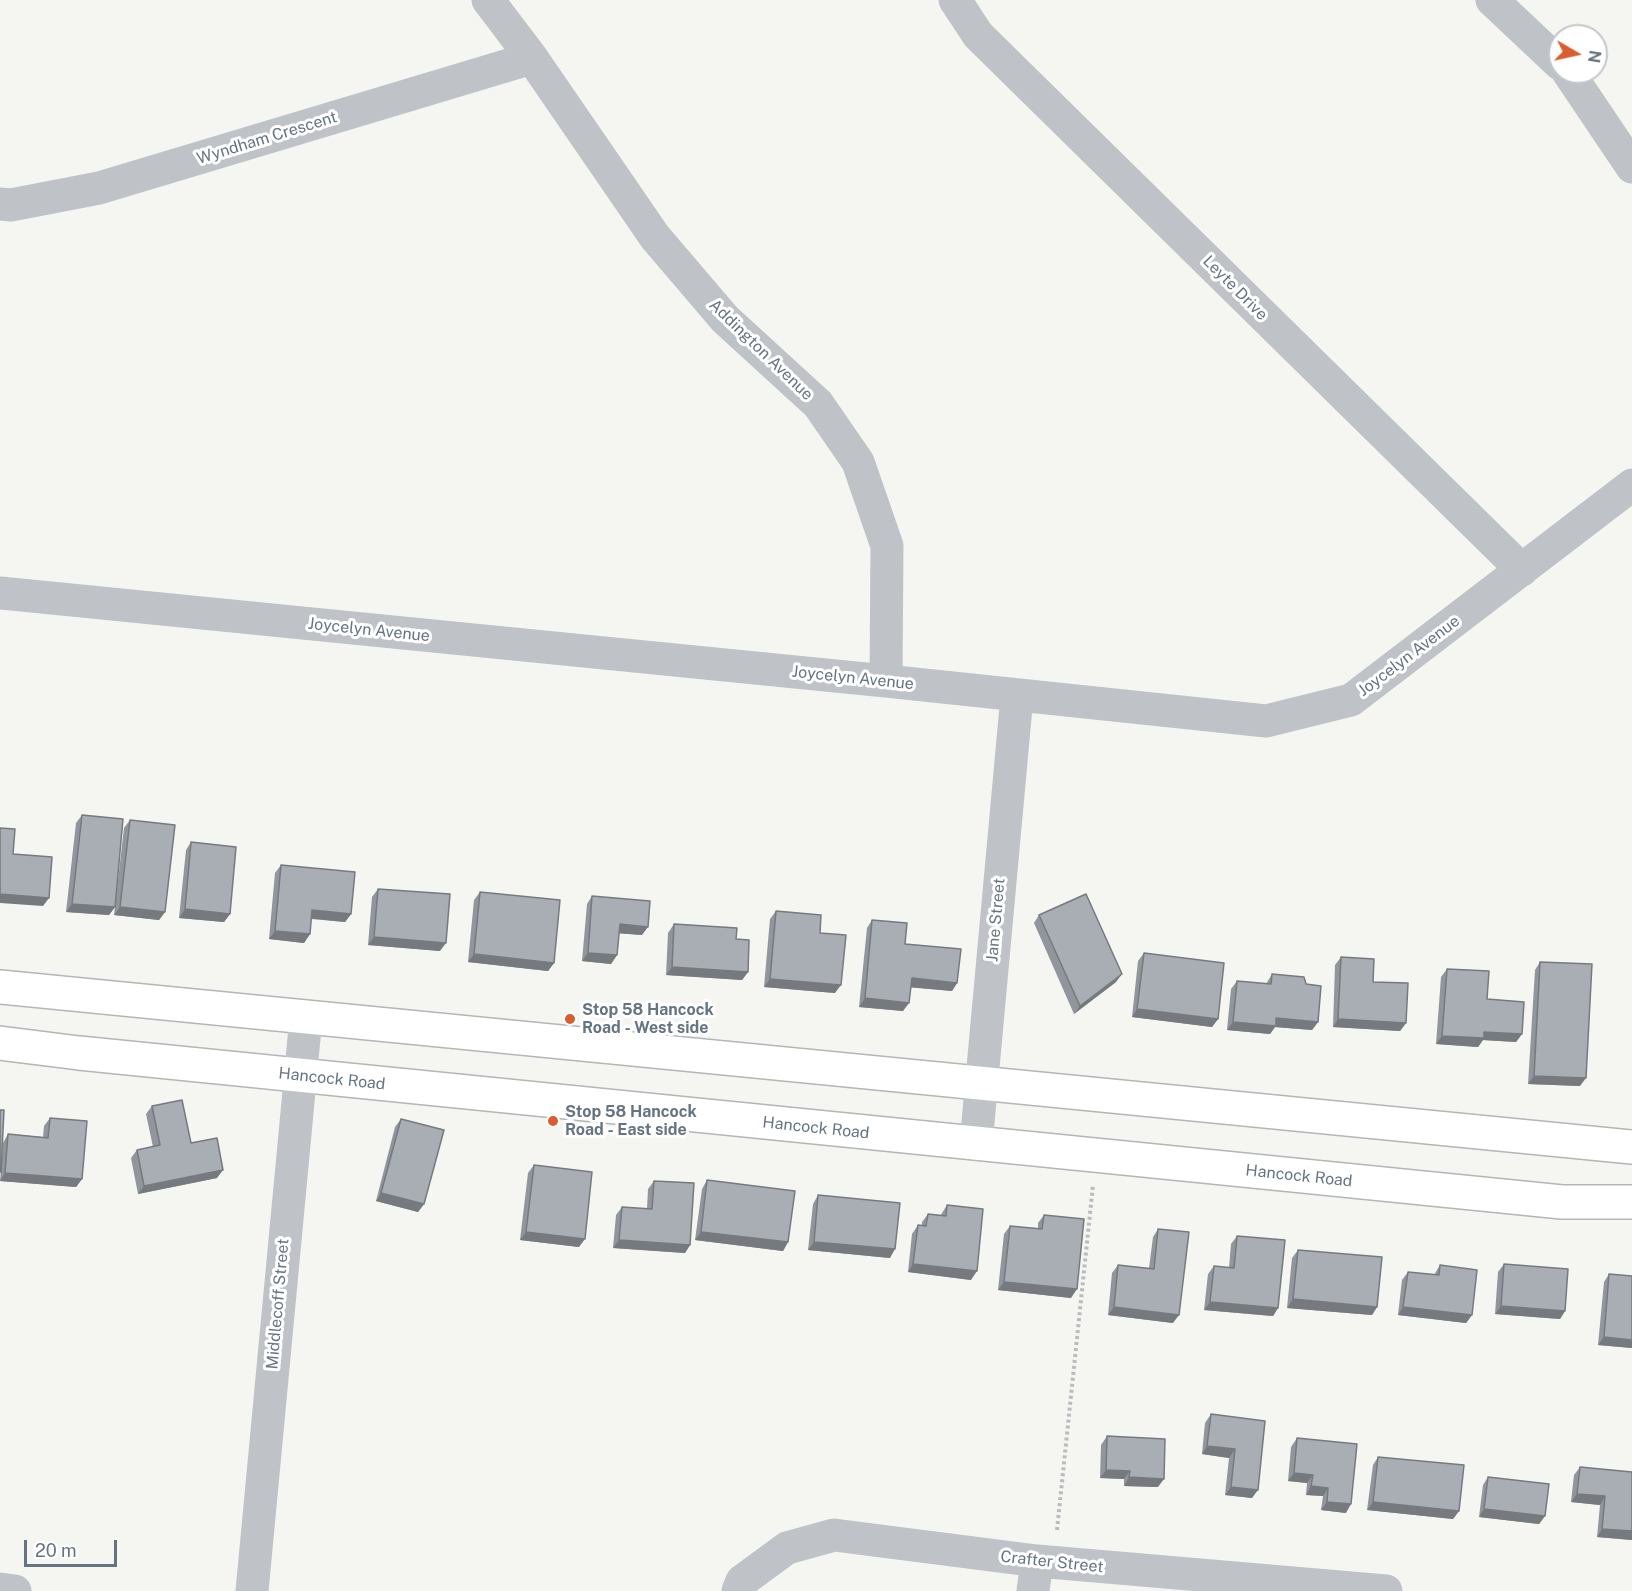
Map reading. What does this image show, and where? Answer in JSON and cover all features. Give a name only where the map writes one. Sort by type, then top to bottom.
[{"type":"main road","points":[[0,987],[1632,1147]]},
{"type":"main road","name":"Hancock Road","points":[[0,1044],[1562,1202],[1632,1202]]},
{"type":"street","name":"Addington Avenue","points":[[488,0],[532,58],[655,237],[725,319],[818,404],[858,462],[887,546],[886,681]]},
{"type":"street","name":"Leyte Drive","points":[[955,0],[978,35],[1522,570]]},
{"type":"street","points":[[1492,0],[1548,53]]},
{"type":"street","name":"Wyndham Crescent","points":[[0,204],[11,205],[99,188],[532,58]]},
{"type":"street","points":[[1576,84],[1632,167]]},
{"type":"street","name":"Joycelyn Avenue","points":[[0,593],[1266,721],[1351,700],[1632,485]]},
{"type":"street","name":"Jane Street","points":[[976,1144],[1017,696]]},
{"type":"street","name":"Middlecoff Street","points":[[252,1591],[306,1017]]},
{"type":"street","name":"Crafter Street","points":[[738,1591],[742,1581],[787,1548],[834,1535],[1041,1572],[1386,1591]]},
{"type":"street","points":[[0,1589],[15,1591]]},
{"type":"path","points":[[1041,1572],[1093,1179]]},
{"type":"building","points":[[82,815],[123,819],[115,907],[72,904]]},
{"type":"building","points":[[130,820],[175,825],[165,912],[120,907]]},
{"type":"building","points":[[0,828],[15,829],[13,854],[52,857],[49,898],[0,894]]},
{"type":"building","points":[[191,842],[236,847],[230,914],[185,909]]},
{"type":"building","points":[[281,865],[355,872],[351,914],[312,910],[310,934],[275,931]]},
{"type":"building","points":[[378,889],[450,894],[446,943],[374,937]]},
{"type":"building","points":[[480,892],[560,900],[554,963],[474,954]]},
{"type":"building","points":[[1086,894],[1122,974],[1080,1006],[1039,915]]},
{"type":"building","points":[[592,896],[650,901],[648,927],[620,924],[617,955],[588,953]]},
{"type":"building","points":[[776,911],[821,915],[820,933],[846,935],[841,985],[770,979]]},
{"type":"building","points":[[872,920],[907,923],[905,944],[961,949],[957,983],[912,978],[909,1003],[865,998]]},
{"type":"building","points":[[674,924],[737,928],[736,939],[749,940],[748,972],[672,967]]},
{"type":"building","points":[[1144,953],[1224,963],[1218,1019],[1137,1009]]},
{"type":"building","points":[[1341,957],[1374,959],[1373,982],[1408,983],[1406,1023],[1338,1019]]},
{"type":"building","points":[[1540,962],[1592,964],[1586,1078],[1534,1076]]},
{"type":"building","points":[[1447,969],[1489,971],[1487,999],[1524,1002],[1522,1034],[1484,1032],[1484,1038],[1442,1036]]},
{"type":"building","points":[[1272,974],[1304,977],[1306,984],[1321,986],[1318,1022],[1276,1018],[1276,1026],[1233,1022],[1237,981],[1271,984]]},
{"type":"building","points":[[182,1100],[191,1143],[217,1138],[223,1170],[144,1186],[137,1150],[160,1145],[152,1106]]},
{"type":"building","points":[[0,1110],[4,1110],[1,1172],[0,1172]]},
{"type":"building","points":[[50,1118],[87,1121],[82,1179],[5,1173],[8,1134],[48,1138]]},
{"type":"building","points":[[401,1119],[444,1130],[424,1204],[381,1193]]},
{"type":"building","points":[[534,1165],[592,1172],[585,1239],[526,1232]]},
{"type":"building","points":[[707,1180],[795,1191],[788,1242],[701,1232]]},
{"type":"building","points":[[654,1181],[694,1183],[690,1245],[619,1240],[622,1207],[652,1209]]},
{"type":"building","points":[[818,1195],[900,1203],[895,1249],[814,1242]]},
{"type":"building","points":[[947,1205],[983,1209],[977,1271],[913,1264],[918,1225],[926,1226],[928,1214],[946,1216]]},
{"type":"building","points":[[1044,1215],[1084,1219],[1077,1289],[1004,1282],[1010,1226],[1042,1229]]},
{"type":"building","points":[[1158,1229],[1189,1232],[1179,1315],[1114,1307],[1118,1265],[1154,1269]]},
{"type":"building","points":[[1237,1236],[1285,1240],[1278,1308],[1210,1302],[1214,1266],[1234,1268]]},
{"type":"building","points":[[1298,1250],[1382,1257],[1377,1307],[1293,1299]]},
{"type":"building","points":[[1504,1264],[1568,1269],[1565,1311],[1501,1306]]},
{"type":"building","points":[[1440,1265],[1477,1270],[1472,1315],[1403,1307],[1408,1272],[1439,1275]]},
{"type":"building","points":[[1609,1274],[1632,1276],[1632,1340],[1604,1337]]},
{"type":"building","points":[[1211,1414],[1265,1421],[1258,1490],[1231,1487],[1235,1449],[1207,1446]]},
{"type":"building","points":[[1107,1436],[1165,1439],[1164,1479],[1129,1477],[1130,1471],[1106,1470]]},
{"type":"building","points":[[1297,1438],[1357,1444],[1351,1504],[1327,1502],[1328,1488],[1311,1486],[1313,1475],[1294,1473]]},
{"type":"building","points":[[1378,1457],[1464,1465],[1459,1511],[1373,1502]]},
{"type":"building","points":[[1580,1467],[1632,1472],[1632,1531],[1602,1529],[1605,1496],[1577,1494]]},
{"type":"building","points":[[1488,1477],[1549,1484],[1545,1516],[1484,1509]]},
{"type":"place","name":"Stop 58 Hancock Road - West side","points":[[570,1019]]},
{"type":"place","name":"Stop 58 Hancock Road - East side","points":[[553,1121]]}]
